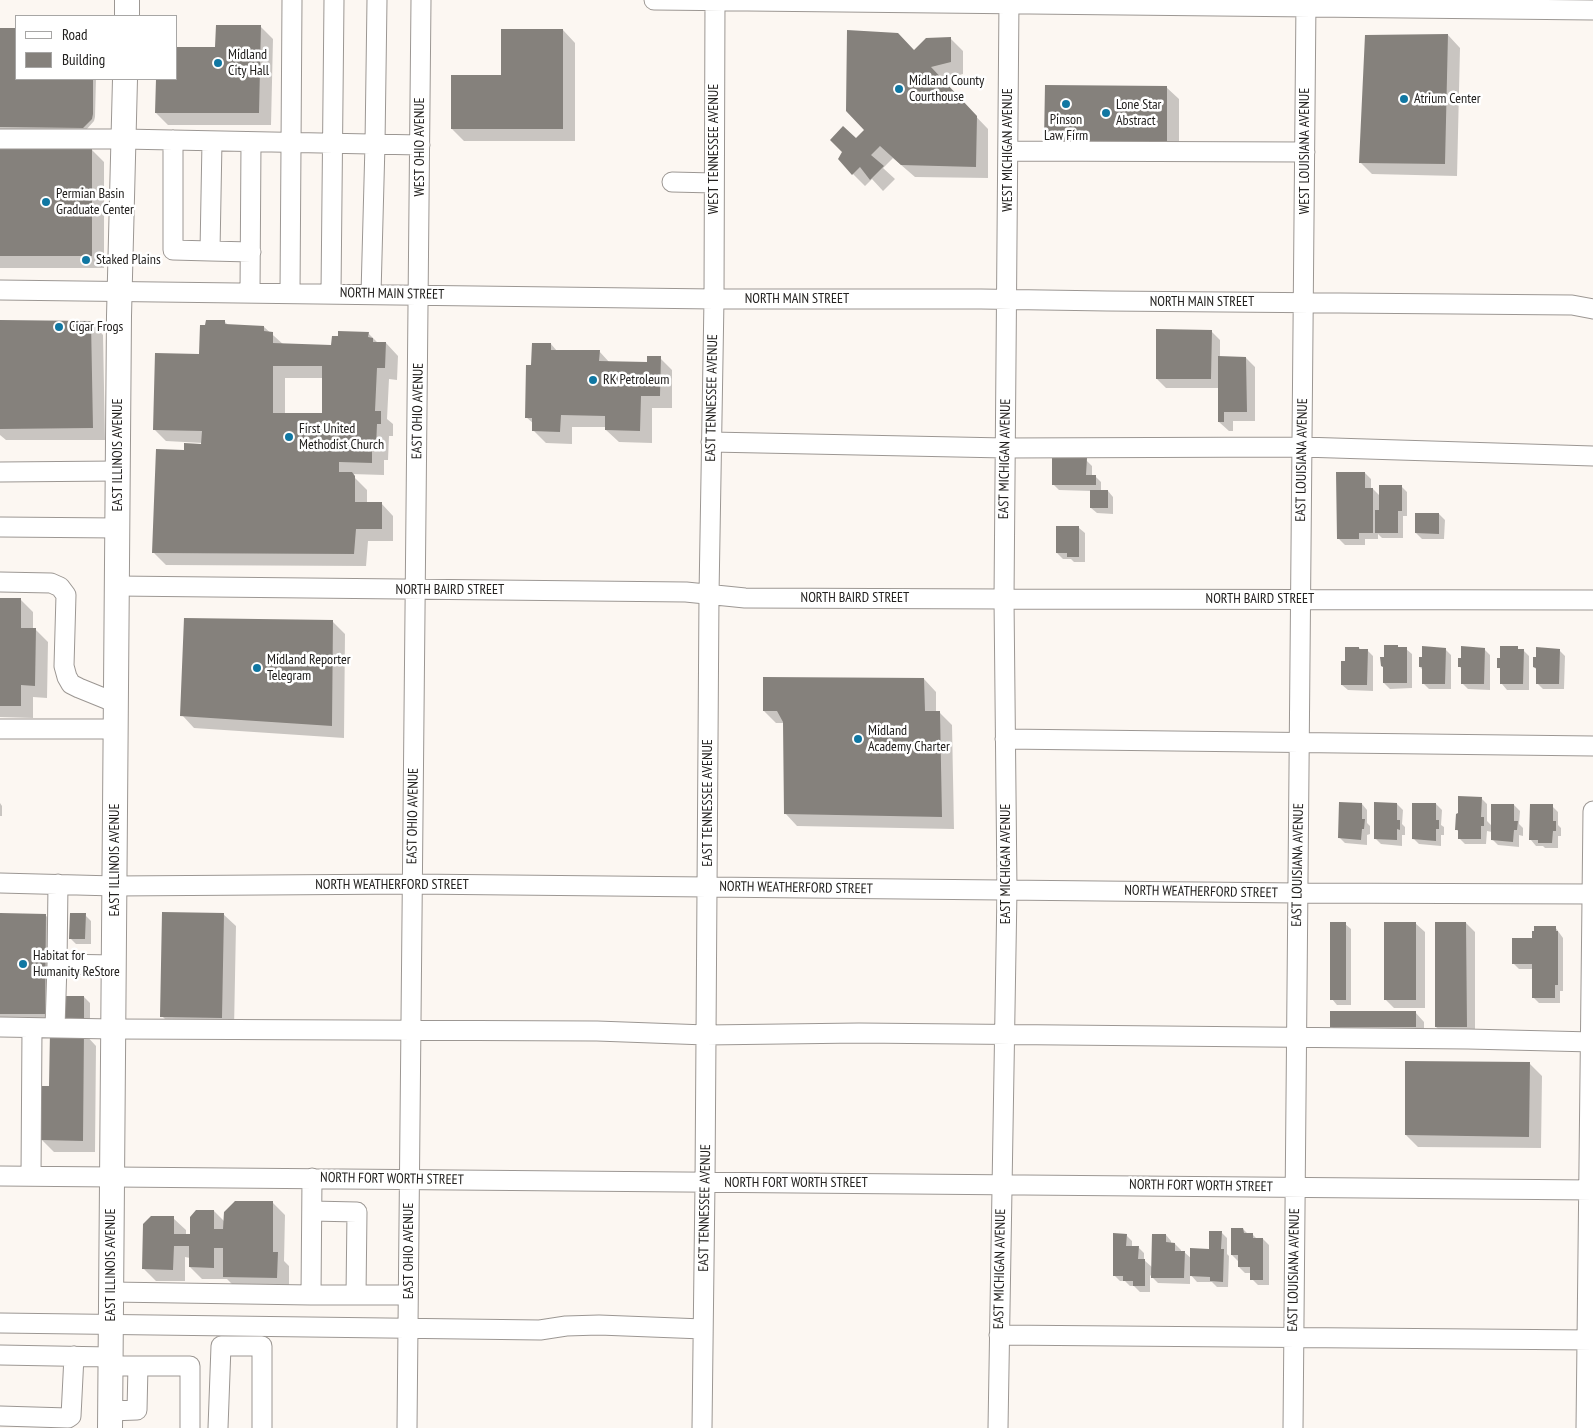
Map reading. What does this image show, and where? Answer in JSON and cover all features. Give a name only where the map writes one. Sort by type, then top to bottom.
[{"type":"main road","points":[[126,15],[127,0]]},
{"type":"main road","name":"EAST ILLINOIS AVENUE","points":[[110,1419],[120,291],[125,80]]},
{"type":"street","points":[[290,293],[292,0]]},
{"type":"street","points":[[331,293],[334,0]]},
{"type":"street","points":[[371,294],[377,0]]},
{"type":"street","name":"WEST OHIO AVENUE","points":[[419,294],[421,0]]},
{"type":"street","points":[[654,0],[1254,3],[1593,10]]},
{"type":"street","name":"WEST TENNESSEE AVENUE","points":[[714,299],[716,1]]},
{"type":"street","name":"WEST MICHIGAN AVENUE","points":[[1007,300],[1009,2]]},
{"type":"street","name":"WEST LOUISIANA AVENUE","points":[[1304,303],[1306,4]]},
{"type":"street","points":[[0,139],[123,139],[420,145]]},
{"type":"street","points":[[173,140],[173,250],[251,252]]},
{"type":"street","points":[[210,251],[212,141]]},
{"type":"street","points":[[250,292],[251,142]]},
{"type":"street","points":[[1008,151],[1305,152]]},
{"type":"street","points":[[672,182],[714,182]]},
{"type":"street","name":"NORTH MAIN STREET","points":[[0,290],[714,299],[981,299],[1572,305],[1593,309]]},
{"type":"street","name":"EAST OHIO AVENUE","points":[[407,1428],[419,294]]},
{"type":"street","name":"EAST TENNESSEE AVENUE","points":[[702,1428],[709,595],[714,299]]},
{"type":"street","name":"EAST MICHIGAN AVENUE","points":[[998,1428],[1007,890],[1004,599],[1007,300]]},
{"type":"street","name":"EAST LOUISIANA AVENUE","points":[[1292,1428],[1304,303]]},
{"type":"street","points":[[711,442],[1005,448],[1302,447],[1593,456]]},
{"type":"street","points":[[0,472],[118,471]]},
{"type":"street","points":[[0,527],[118,528]]},
{"type":"street","points":[[0,582],[51,583],[60,587],[66,596],[64,666],[67,677],[71,684],[116,703]]},
{"type":"street","name":"NORTH BAIRD STREET","points":[[117,586],[686,592],[745,598],[1593,600]]},
{"type":"street","points":[[0,729],[116,729]]},
{"type":"street","points":[[1005,739],[1593,746]]},
{"type":"street","points":[[1586,1428],[1590,1340],[1593,812]]},
{"type":"street","name":"NORTH WEATHERFORD STREET","points":[[0,883],[115,886],[412,884],[1297,893],[1593,894]]},
{"type":"street","points":[[55,1028],[58,884]]},
{"type":"street","points":[[57,964],[114,965]]},
{"type":"street","points":[[0,1027],[597,1031],[706,1035],[859,1034],[1458,1039],[1592,1042]]},
{"type":"street","points":[[31,1176],[32,1028]]},
{"type":"street","name":"NORTH FORT WORTH STREET","points":[[0,1176],[1591,1190]]},
{"type":"street","points":[[311,1295],[312,1178]]},
{"type":"street","points":[[312,1211],[357,1212],[356,1295]]},
{"type":"street","points":[[111,1292],[408,1295]]},
{"type":"street","points":[[0,1322],[540,1330],[598,1325],[703,1329]]},
{"type":"street","points":[[999,1336],[1590,1340]]},
{"type":"street","points":[[218,1428],[221,1346],[262,1346],[262,1428]]},
{"type":"street","points":[[0,1355],[74,1356],[138,1366],[190,1366],[190,1428]]},
{"type":"street","points":[[0,1416],[68,1418],[72,1416],[74,1356]]},
{"type":"street","points":[[110,1419],[137,1410],[138,1366]]},
{"type":"building","name":"Midland City Hall","points":[[216,25],[261,25],[259,113],[155,113],[156,80],[178,80],[178,47],[215,47]]},
{"type":"building","points":[[0,28],[15,28],[15,80],[93,80],[92,119],[83,128],[0,127]]},
{"type":"building","points":[[501,29],[563,29],[563,129],[451,129],[451,75],[501,75]]},
{"type":"building","name":"Midland County Courthouse","points":[[847,30],[898,33],[914,50],[926,38],[951,37],[951,62],[931,67],[977,116],[976,167],[901,165],[880,146],[871,155],[884,166],[870,180],[860,167],[852,175],[838,159],[842,152],[830,140],[843,126],[856,138],[864,130],[846,111]]},
{"type":"building","name":"Atrium Center","points":[[1448,34],[1445,164],[1359,163],[1365,35]]},
{"type":"building","name":"Lone Star Abstract","points":[[1045,85],[1167,86],[1167,141],[1044,141]]},
{"type":"building","name":"Permian Basin Graduate Center","points":[[0,148],[92,148],[92,256],[0,256]]},
{"type":"building","points":[[0,320],[91,321],[93,428],[0,429]]},
{"type":"building","name":"First United Methodist Church","points":[[206,320],[225,320],[225,324],[264,326],[264,331],[273,332],[273,343],[331,345],[332,336],[338,336],[338,331],[369,332],[368,337],[373,338],[373,342],[386,342],[385,368],[377,368],[375,411],[381,411],[381,424],[377,424],[376,448],[372,448],[372,463],[339,462],[339,472],[352,472],[355,476],[355,502],[382,502],[382,529],[356,529],[354,554],[152,553],[156,449],[184,450],[184,443],[201,444],[202,431],[153,430],[155,353],[199,354],[200,325],[205,325]],"holes":[[[273,366],[322,366],[322,413],[273,413]]]},
{"type":"building","points":[[1156,329],[1212,330],[1211,379],[1156,379]]},
{"type":"building","name":"RK Petroleum","points":[[532,343],[551,343],[551,350],[600,350],[599,361],[647,362],[647,356],[661,356],[660,396],[641,396],[640,431],[605,430],[605,416],[561,415],[560,432],[532,431],[532,418],[525,418],[526,365],[531,365]]},
{"type":"building","points":[[1218,356],[1246,357],[1247,412],[1224,412],[1224,422],[1218,422]]},
{"type":"building","points":[[1052,458],[1087,458],[1086,475],[1096,475],[1096,485],[1052,485]]},
{"type":"building","points":[[1336,472],[1365,472],[1365,488],[1373,488],[1373,533],[1359,533],[1359,539],[1337,539]]},
{"type":"building","points":[[1379,485],[1402,485],[1402,511],[1398,511],[1398,533],[1375,533],[1375,510],[1379,510]]},
{"type":"building","points":[[1090,490],[1108,490],[1108,508],[1090,508]]},
{"type":"building","points":[[1415,513],[1439,513],[1439,534],[1415,533]]},
{"type":"building","points":[[1056,526],[1079,526],[1079,557],[1067,557],[1067,553],[1056,553]]},
{"type":"building","points":[[0,598],[21,598],[21,628],[36,628],[35,686],[21,685],[21,706],[0,706]]},
{"type":"building","name":"Midland Reporter Telegram","points":[[184,618],[333,620],[332,726],[180,716]]},
{"type":"building","points":[[1384,645],[1407,647],[1407,683],[1383,683],[1383,667],[1381,666],[1380,657],[1384,657]]},
{"type":"building","points":[[1422,646],[1446,648],[1445,684],[1422,684],[1422,667],[1419,667],[1419,657],[1422,657]]},
{"type":"building","points":[[1461,646],[1485,648],[1484,684],[1461,684],[1461,667],[1458,667],[1458,658],[1461,658]]},
{"type":"building","points":[[1500,646],[1518,646],[1518,649],[1524,649],[1523,684],[1500,684],[1500,668],[1497,668],[1497,658],[1500,658]]},
{"type":"building","points":[[1345,647],[1368,649],[1367,685],[1341,685],[1341,661],[1345,661]]},
{"type":"building","points":[[1536,647],[1560,649],[1559,684],[1536,684],[1536,668],[1533,667],[1533,657],[1536,657]]},
{"type":"building","points":[[763,677],[924,678],[925,711],[940,711],[942,817],[784,814],[783,722],[777,711],[763,711]]},
{"type":"building","points":[[1458,796],[1482,797],[1481,817],[1484,817],[1484,826],[1481,826],[1481,839],[1458,839],[1458,830],[1455,830]]},
{"type":"building","points":[[1339,802],[1362,803],[1362,819],[1365,819],[1361,840],[1338,838]]},
{"type":"building","points":[[1374,802],[1397,803],[1397,820],[1400,820],[1400,830],[1397,829],[1397,840],[1374,839]]},
{"type":"building","points":[[1412,803],[1436,803],[1436,820],[1439,820],[1439,829],[1436,829],[1436,841],[1412,839]]},
{"type":"building","points":[[1491,804],[1514,804],[1514,821],[1518,821],[1517,830],[1514,830],[1513,842],[1491,840]]},
{"type":"building","points":[[1530,804],[1553,804],[1553,821],[1556,821],[1556,831],[1553,831],[1552,843],[1538,843],[1538,840],[1529,840]]},
{"type":"building","points":[[162,912],[224,913],[222,1018],[160,1017]]},
{"type":"building","name":"Habitat for Humanity ReStore","points":[[0,913],[46,914],[45,1014],[0,1014]]},
{"type":"building","points":[[70,913],[86,913],[85,939],[69,939]]},
{"type":"building","points":[[1330,922],[1346,922],[1346,1000],[1330,1000]]},
{"type":"building","points":[[1384,922],[1416,922],[1416,1000],[1384,1000]]},
{"type":"building","points":[[1435,922],[1466,922],[1467,1027],[1435,1027]]},
{"type":"building","points":[[1534,926],[1556,926],[1556,931],[1558,931],[1558,985],[1555,985],[1555,998],[1532,998],[1532,964],[1512,964],[1512,938],[1532,938]]},
{"type":"building","points":[[62,996],[84,996],[84,1018],[61,1018]]},
{"type":"building","points":[[1330,1011],[1416,1011],[1416,1027],[1330,1027]]},
{"type":"building","points":[[50,1032],[84,1032],[83,1141],[41,1140],[41,1086],[49,1086]]},
{"type":"building","points":[[1405,1061],[1530,1062],[1529,1137],[1405,1135]]},
{"type":"building","points":[[235,1201],[273,1201],[273,1252],[278,1252],[277,1278],[223,1277],[223,1248],[214,1248],[214,1268],[189,1267],[189,1246],[174,1246],[173,1270],[142,1269],[143,1224],[151,1216],[174,1216],[174,1234],[190,1234],[190,1217],[196,1210],[214,1210],[214,1229],[223,1229],[224,1212]]},
{"type":"building","points":[[1231,1228],[1243,1228],[1244,1233],[1253,1233],[1253,1238],[1263,1238],[1263,1280],[1250,1280],[1250,1267],[1238,1267],[1238,1255],[1231,1255]]},
{"type":"building","points":[[1209,1231],[1222,1231],[1221,1249],[1224,1249],[1223,1282],[1210,1281],[1210,1277],[1190,1276],[1190,1248],[1209,1249]]},
{"type":"building","points":[[1113,1233],[1127,1234],[1126,1246],[1139,1246],[1138,1259],[1145,1259],[1145,1286],[1133,1286],[1133,1281],[1123,1281],[1123,1276],[1113,1276]]},
{"type":"building","points":[[1152,1234],[1166,1234],[1166,1242],[1175,1243],[1175,1251],[1185,1251],[1184,1278],[1151,1278]]},
{"type":"place","name":"Midland City Hall","points":[[218,63]]},
{"type":"place","name":"Midland County Courthouse","points":[[899,89]]},
{"type":"place","name":"Atrium Center","points":[[1404,99]]},
{"type":"place","name":"Pinson Law Firm","points":[[1066,104]]},
{"type":"place","name":"Lone Star Abstract","points":[[1106,113]]},
{"type":"place","name":"Permian Basin Graduate Center","points":[[46,202]]},
{"type":"place","name":"Staked Plains","points":[[86,260]]},
{"type":"place","name":"Cigar Frogs","points":[[59,327]]},
{"type":"place","name":"RK Petroleum","points":[[593,380]]},
{"type":"place","name":"First United Methodist Church","points":[[289,437]]},
{"type":"place","name":"Midland Reporter Telegram","points":[[257,668]]},
{"type":"place","name":"Midland Academy Charter","points":[[858,739]]},
{"type":"place","name":"Habitat for Humanity ReStore","points":[[23,964]]}]
